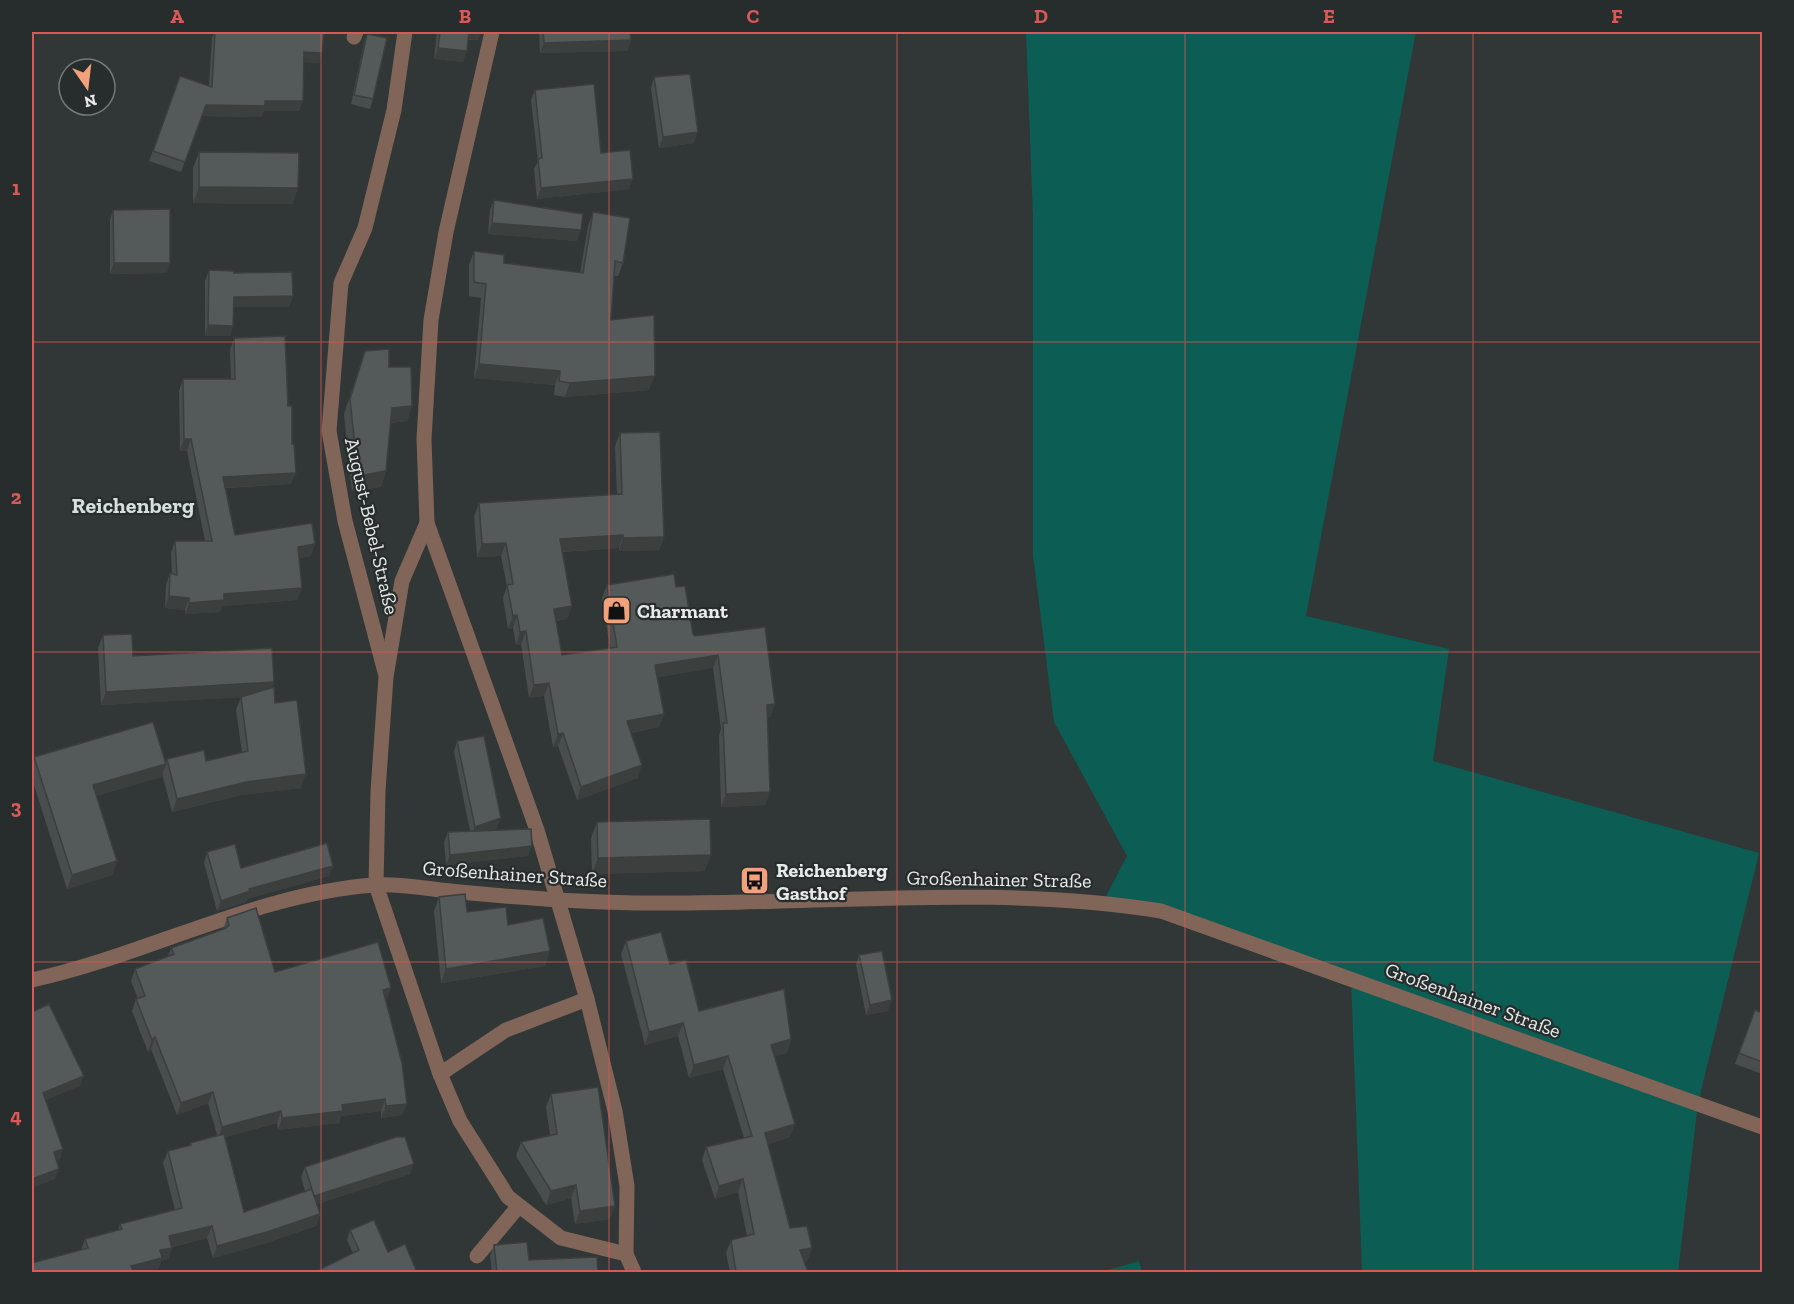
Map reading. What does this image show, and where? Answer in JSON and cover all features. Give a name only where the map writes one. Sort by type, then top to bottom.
[{"type":"street","name":"August-Bebel-Straße","points":[[386,677],[345,521],[329,431],[341,283],[365,228],[394,110],[405,32]]},
{"type":"street","name":"August-Bebel-Straße","points":[[492,32],[446,232],[430,320],[424,439],[427,523],[537,830],[588,999],[615,1111],[627,1186],[626,1254],[634,1272]]},
{"type":"street","name":"August-Bebel-Straße","points":[[427,523],[402,581],[386,677],[378,791],[376,885],[440,1074],[460,1121],[508,1197],[561,1238],[626,1254]]},
{"type":"street","name":"Großenhainer Straße","points":[[32,980],[67,972],[196,926],[301,898],[376,885],[559,901],[651,903],[943,898],[1103,902],[1161,911],[1762,1127]]},
{"type":"street","points":[[440,1074],[506,1030],[588,999]]},
{"type":"street","points":[[477,1256],[518,1207]]},
{"type":"green space","points":[[1026,32],[1416,32],[1306,616],[1449,649],[1433,761],[1759,853],[1698,1103],[1678,1272],[1362,1272],[1351,978],[1161,911],[1103,902],[1127,856],[1054,722],[1033,555],[1033,219]]},
{"type":"green space","points":[[1139,1261],[1142,1272],[1101,1272]]},
{"type":"building","points":[[215,32],[324,32],[322,53],[304,52],[303,101],[265,101],[265,106],[206,105],[185,162],[153,151],[180,76],[212,87]]},
{"type":"building","points":[[440,32],[469,32],[467,51],[438,48]]},
{"type":"building","points":[[543,32],[630,32],[631,40],[544,43]]},
{"type":"building","points":[[367,34],[387,38],[373,99],[354,95]]},
{"type":"building","points":[[690,74],[698,132],[663,137],[654,77]]},
{"type":"building","points":[[594,84],[601,153],[630,150],[633,179],[541,188],[538,159],[542,158],[535,90]]},
{"type":"building","points":[[199,152],[299,153],[298,188],[199,187]]},
{"type":"building","points":[[494,200],[583,214],[581,230],[492,223]]},
{"type":"building","points":[[170,209],[170,263],[114,263],[113,210]]},
{"type":"building","points":[[593,212],[630,218],[623,263],[615,261],[611,320],[654,315],[655,376],[570,383],[559,381],[560,371],[479,364],[486,284],[474,282],[474,251],[504,255],[504,263],[583,273]]},
{"type":"building","points":[[209,270],[234,271],[234,273],[292,272],[293,296],[234,297],[233,326],[208,325]]},
{"type":"building","points":[[285,336],[288,406],[292,406],[292,444],[294,444],[296,473],[223,477],[235,535],[312,523],[315,544],[298,547],[302,588],[224,594],[224,600],[189,603],[189,598],[169,596],[170,573],[177,575],[175,541],[212,541],[191,439],[184,439],[183,379],[235,379],[234,338]]},
{"type":"building","points":[[389,349],[389,367],[411,367],[412,406],[392,408],[386,471],[358,476],[350,399],[365,351]]},
{"type":"building","points":[[660,432],[664,537],[623,538],[623,535],[560,539],[572,606],[554,609],[562,655],[617,647],[607,585],[674,574],[676,587],[685,586],[695,636],[765,627],[775,704],[767,705],[770,792],[726,794],[723,723],[727,723],[718,655],[655,665],[664,714],[627,721],[642,765],[581,787],[563,733],[558,734],[549,683],[534,685],[526,631],[520,632],[517,615],[513,616],[507,585],[513,584],[506,543],[482,544],[479,503],[622,494],[620,433]]},
{"type":"building","points":[[132,634],[133,656],[272,648],[274,682],[106,692],[103,635]]},
{"type":"building","points":[[274,687],[275,703],[297,700],[306,774],[246,782],[177,799],[167,759],[204,750],[206,761],[248,751],[241,697]]},
{"type":"building","points":[[153,722],[166,764],[93,785],[117,861],[72,875],[34,757]]},
{"type":"building","points":[[484,736],[501,818],[475,827],[457,741]]},
{"type":"building","points":[[710,819],[711,855],[598,858],[597,822]]},
{"type":"building","points":[[531,829],[532,846],[450,855],[448,832]]},
{"type":"building","points":[[327,843],[333,866],[249,889],[250,891],[221,901],[207,852],[235,844],[241,868]]},
{"type":"building","points":[[465,894],[467,912],[506,907],[508,925],[543,918],[550,951],[446,969],[439,897]]},
{"type":"building","points":[[256,908],[275,972],[378,942],[391,988],[383,990],[402,1063],[407,1104],[386,1106],[385,1099],[342,1105],[343,1111],[282,1118],[281,1111],[222,1127],[213,1092],[181,1103],[155,1037],[152,1040],[136,999],[145,996],[135,969],[174,954],[171,948],[226,928],[229,925],[227,918]]},
{"type":"building","points":[[661,932],[670,964],[686,960],[699,1011],[784,989],[791,1039],[771,1045],[795,1124],[765,1133],[790,1228],[807,1226],[812,1248],[800,1250],[808,1272],[736,1272],[731,1240],[754,1234],[743,1179],[719,1186],[706,1147],[752,1136],[728,1056],[694,1065],[683,1023],[649,1032],[626,941]]},
{"type":"building","points":[[882,951],[892,1000],[870,1005],[859,955]]},
{"type":"building","points":[[49,1004],[84,1076],[43,1093],[63,1149],[54,1152],[59,1169],[32,1179],[32,1012]]},
{"type":"building","points":[[1755,1010],[1762,1013],[1762,1062],[1739,1053]]},
{"type":"building","points":[[598,1087],[615,1206],[580,1211],[576,1185],[551,1191],[521,1142],[557,1134],[551,1094]]},
{"type":"building","points":[[224,1134],[244,1212],[312,1189],[320,1214],[217,1246],[212,1226],[169,1236],[172,1248],[160,1250],[162,1258],[131,1266],[133,1271],[32,1272],[32,1263],[88,1248],[85,1239],[122,1229],[120,1224],[182,1208],[168,1151]]},
{"type":"building","points":[[396,1137],[405,1137],[414,1164],[314,1196],[305,1167]]},
{"type":"building","points":[[374,1220],[388,1252],[405,1244],[417,1272],[315,1272],[359,1250],[350,1230]]},
{"type":"building","points":[[527,1242],[529,1260],[597,1257],[598,1272],[497,1272],[494,1245]]},
{"type":"place","name":"Charmant","points":[[616,611]]},
{"type":"place","name":"Reichenberg Gasthof","points":[[755,881]]},
{"type":"district","name":"Reichenberg","points":[[133,505]]}]
